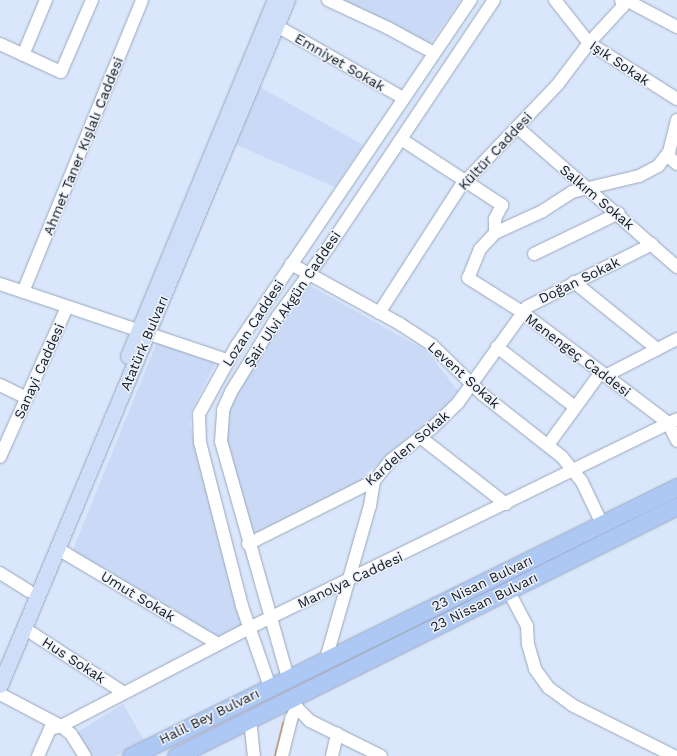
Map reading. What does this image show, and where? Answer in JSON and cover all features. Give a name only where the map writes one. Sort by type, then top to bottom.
[{"type":"highway","name":"23 Nisan Bulvarı","points":[[288,678],[677,487]]},
{"type":"highway","name":"23 Nissan Bulvarı","points":[[294,703],[508,590],[677,506]]},
{"type":"highway","name":"Halil Bey Bulvarı","points":[[131,756],[288,678]]},
{"type":"highway","name":"Halil Bey Bulvarı","points":[[176,756],[250,719],[294,703]]},
{"type":"main road","name":"Atatürk Bulvarı","points":[[0,685],[58,549],[275,0]]},
{"type":"main road","name":"Atatürk Bulvarı","points":[[0,660],[144,332],[287,0]]},
{"type":"street","points":[[23,54],[46,0]]},
{"type":"street","points":[[0,44],[61,72],[92,0]]},
{"type":"street","name":"Ahmet Taner Kışlalı Caddesi","points":[[23,292],[142,0]]},
{"type":"street","points":[[328,0],[388,28],[434,53]]},
{"type":"street","name":"Lozan Caddesi","points":[[270,687],[250,628],[198,432],[198,420],[202,407],[227,360],[403,98],[471,0]]},
{"type":"street","name":"Şair Ulvi Akgün Caddesi","points":[[288,678],[248,544],[221,442],[221,417],[230,392],[254,353],[401,139],[494,0]]},
{"type":"street","name":"Işık Sokak","points":[[555,0],[589,42],[677,99]]},
{"type":"street","name":"Kültür Caddesi","points":[[379,313],[466,180],[558,84],[589,42],[623,6],[621,0]]},
{"type":"street","points":[[626,0],[676,25]]},
{"type":"street","name":"Emniyet Sokak","points":[[277,26],[403,98]]},
{"type":"street","points":[[401,139],[466,180],[502,205],[495,219],[495,234],[585,188],[639,176],[658,166],[667,155],[677,120]]},
{"type":"street","name":"Salkım Sokak","points":[[518,127],[585,188],[619,213],[677,267]]},
{"type":"street","points":[[667,155],[677,164]]},
{"type":"street","points":[[534,254],[619,213]]},
{"type":"street","name":"Menengeç Caddesi","points":[[495,234],[480,249],[468,278],[522,312],[603,374],[672,421],[677,441]]},
{"type":"street","name":"Doğan Sokak","points":[[471,384],[522,312],[535,301],[652,244]]},
{"type":"street","name":"Levent Sokak","points":[[291,264],[425,340],[471,384],[548,445],[574,470],[602,524]]},
{"type":"street","points":[[574,282],[657,349]]},
{"type":"street","points":[[0,284],[227,360]]},
{"type":"street","name":"Sanayi Caddesi","points":[[0,457],[67,307]]},
{"type":"street","points":[[548,445],[603,374],[677,339]]},
{"type":"street","points":[[497,347],[576,407]]},
{"type":"street","name":"Kardelen Sokak","points":[[248,544],[374,480],[391,460],[450,412],[471,384]]},
{"type":"street","points":[[0,385],[27,398]]},
{"type":"street","name":"Manolya Caddesi","points":[[38,756],[50,729],[61,726],[270,618],[506,504],[672,421]]},
{"type":"street","points":[[420,437],[506,504]]},
{"type":"street","points":[[326,659],[370,506],[374,480]]},
{"type":"street","name":"Umut Sokak","points":[[58,549],[218,644]]},
{"type":"street","points":[[0,573],[29,591]]},
{"type":"street","points":[[508,590],[527,626],[528,644],[535,669],[550,688],[572,705],[674,756]]},
{"type":"street","name":"Hus Sokak","points":[[24,628],[124,693]]},
{"type":"street","points":[[0,694],[61,726],[71,734],[85,756]]},
{"type":"street","points":[[294,703],[310,721],[381,756]]},
{"type":"street","points":[[282,756],[294,703]]},
{"type":"street","points":[[250,719],[254,756]]},
{"type":"street","points":[[332,756],[337,734]]},
{"type":"shaded area","points":[[338,0],[461,0],[429,45]]},
{"type":"shaded area","points":[[260,87],[363,145],[335,187],[236,145]]},
{"type":"shaded area","points":[[307,284],[427,351],[458,391],[437,418],[367,473],[366,480],[260,535],[250,530],[225,433],[231,400],[295,297]]},
{"type":"shaded area","points":[[157,342],[216,362],[192,410],[190,425],[243,625],[220,637],[208,634],[72,552]]},
{"type":"shaded area","points":[[123,704],[144,740],[116,756],[90,756],[76,733]]},
{"type":"waterway","points":[[275,756],[283,723]]}]
